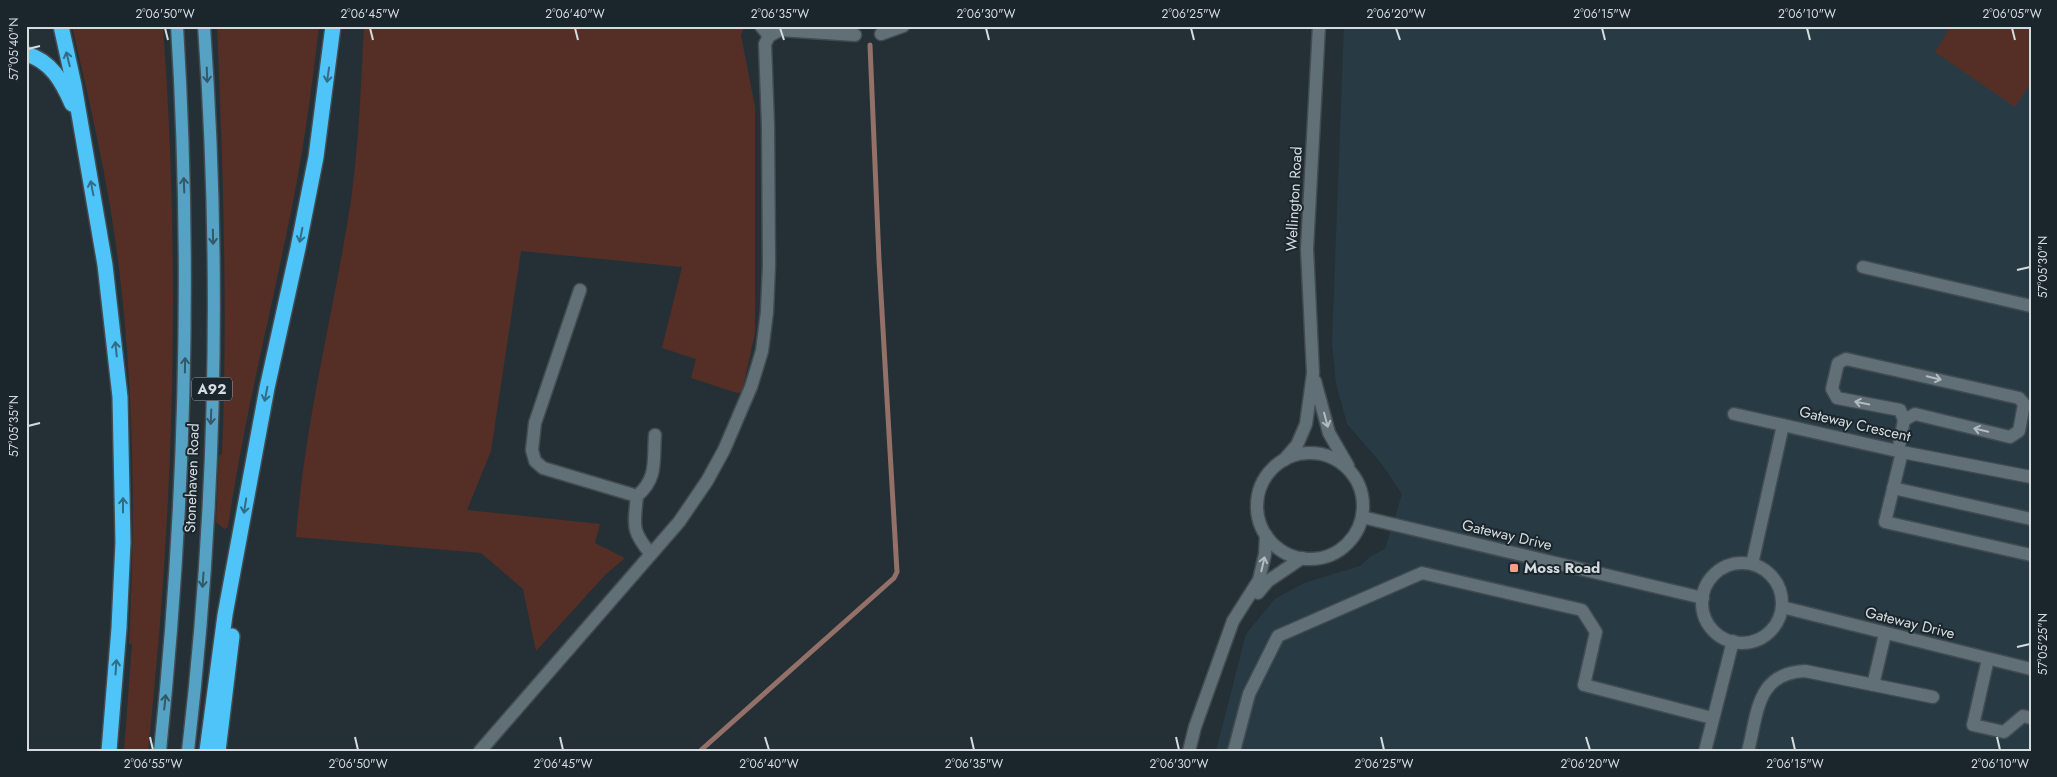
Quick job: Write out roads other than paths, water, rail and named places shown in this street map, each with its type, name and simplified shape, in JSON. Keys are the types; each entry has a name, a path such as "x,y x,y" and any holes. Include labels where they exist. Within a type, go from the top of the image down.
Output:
{"highway":[{"path":"61,26 74,85 104,265 120,397 122,551 109,751"},
{"path":"206,751 225,615 267,388 316,157 333,26"},
{"path":"26,54 47,64 58,76 68,95 79,124"},
{"path":"218,751 235,609 240,538"}],"main road":[{"name":"Stonehaven Road","path":"160,751 177,557 184,396 185,209 177,26"},
{"name":"Stonehaven Road","path":"188,751 198,663 211,410 213,238 204,26"}],"street":[{"path":"881,34 903,26"},
{"name":"Wellington Road","path":"1284,460 1297,445 1306,424 1313,374 1307,249 1319,26"},
{"path":"480,751 679,522 707,481 724,450 751,387 762,351 767,312 769,265 765,31 774,32 787,29 856,35"},
{"path":"1863,268 2031,306"},
{"path":"580,290 535,422 532,450 535,461 543,468 637,496"},
{"path":"1904,420 1916,414 2010,437 2018,431 2024,404 2019,398 1846,359 1838,363 1832,389 1837,398 1900,410 1904,420 1894,488 1886,522 2031,555"},
{"name":"Wellington Road","path":"1313,374 1329,433 1350,471"},
{"path":"1734,414 1783,425"},
{"name":"Gateway Crescent","path":"1752,564 1783,425 2031,477"},
{"path":"651,554 636,534 634,522 637,496 648,487 653,476 654,435"},
{"path":"1305,454 1326,455 1340,461 1350,471 1359,485 1363,501 1362,517 1356,532 1346,544 1333,553 1318,558 1302,558 1288,554 1276,546 1266,535 1260,522 1257,508 1259,494 1264,480 1272,469 1284,460 1305,454"},
{"path":"1894,488 2031,519"},
{"name":"Gateway Drive","path":"1362,517 1703,598"},
{"path":"1189,751 1195,727 1233,622 1259,580 1265,554 1266,535"},
{"path":"1233,622 1268,581 1302,558"},
{"path":"1738,563 1752,564 1767,572 1778,585 1782,596 1782,607 1778,620 1770,631 1760,639 1746,642 1733,641 1722,637 1710,625 1703,610 1703,598 1706,585 1714,574 1725,566 1738,563"},
{"path":"1234,751 1249,694 1278,636 1422,573 1582,610 1596,632 1584,686 1712,718"},
{"name":"Gateway Drive","path":"1782,607 2031,669"},
{"path":"1874,685 1885,634"},
{"path":"1705,751 1733,641"},
{"path":"1988,659 1973,725 2004,732 2022,716 2031,718"},
{"path":"1748,751 1763,694 1772,680 1792,671 1805,671 1933,697"}],"waterway":[{"path":"700,751 894,578 897,572 879,260 870,45"}],"place":[{"name":"Moss Road","path":"1514,568"}]}
